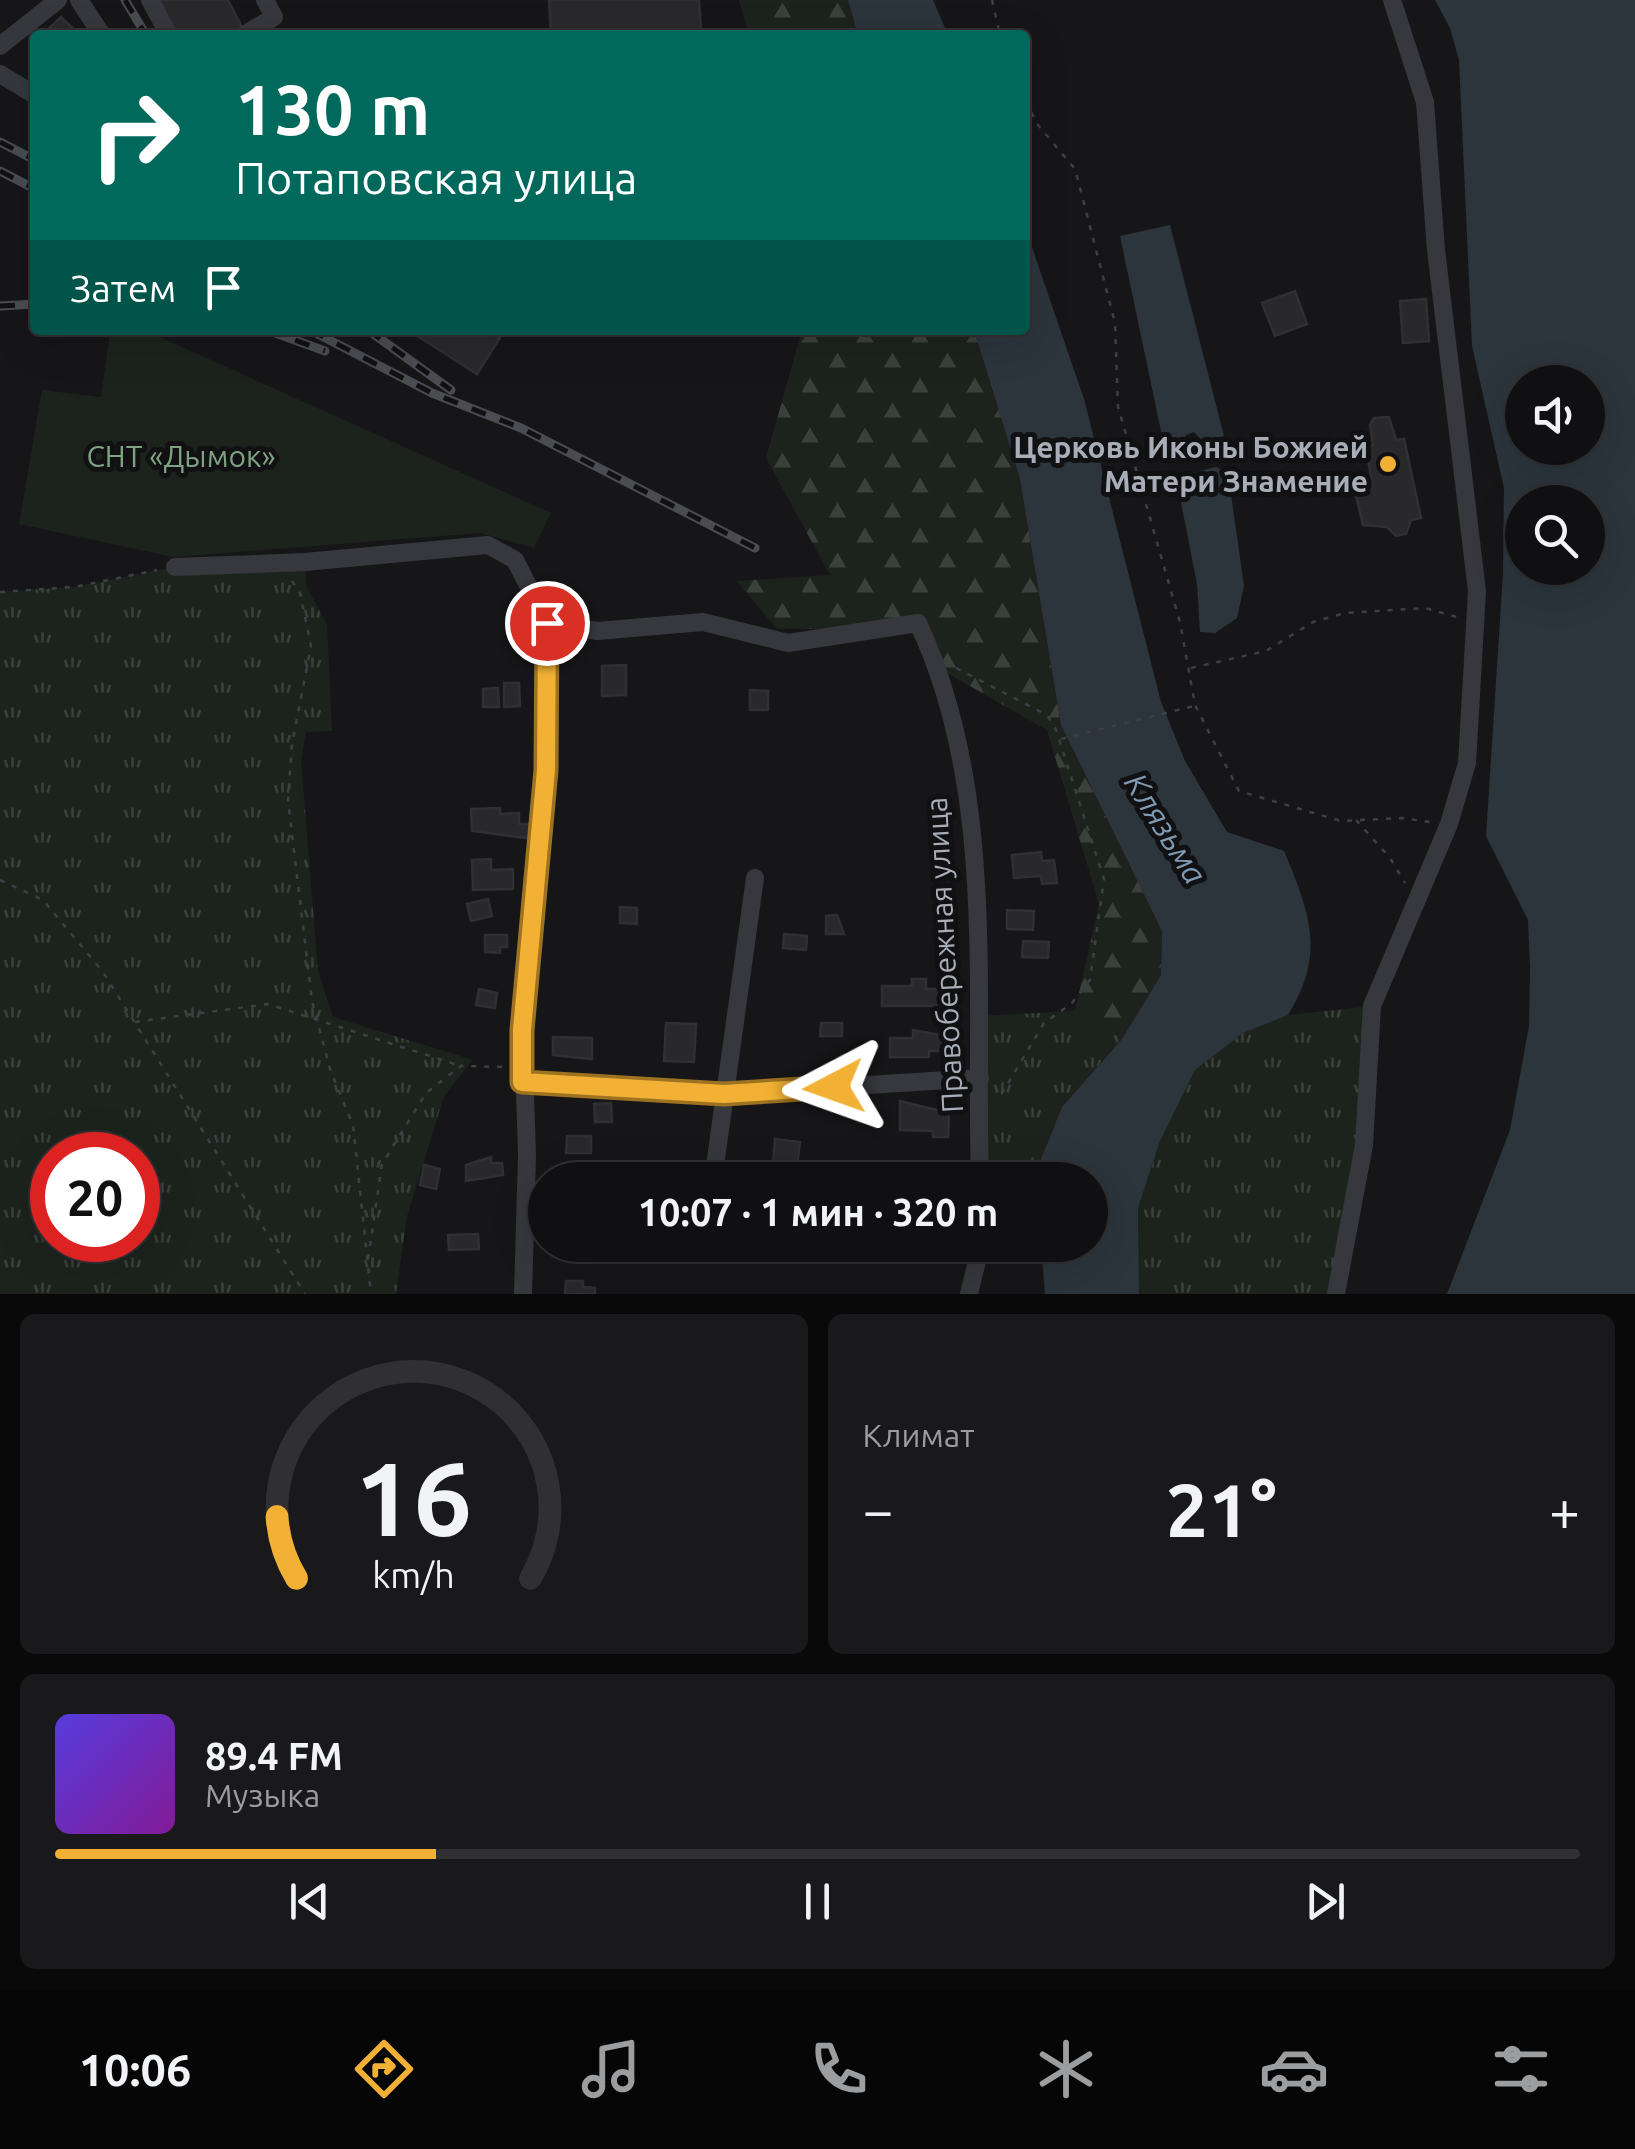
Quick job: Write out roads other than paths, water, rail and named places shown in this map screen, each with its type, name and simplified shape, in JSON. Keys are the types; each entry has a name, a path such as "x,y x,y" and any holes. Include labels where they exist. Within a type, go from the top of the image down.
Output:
{"street":[{"path":"0,46 58,0"},
{"path":"79,0 99,30"},
{"path":"150,0 166,30"},
{"path":"252,30 274,17 265,0"},
{"path":"1336,1294 1364,1145 1372,1006 1450,824 1467,763 1478,590 1436,250 1424,102 1392,0"},
{"path":"0,74 30,92"},
{"path":"175,567 305,562 488,545 515,560 547,623 546,770 522,1074 528,1155 523,1294"},
{"name":"Правобережная улица","path":"547,623 596,630 703,622 788,643 918,623 937,663 966,795 972,856 980,1162"},
{"path":"715,1162 755,878"},
{"path":"522,1074 724,1094 980,1078"},
{"path":"969,1294 977,1262"}],"water":[{"path":"848,0 933,0 946,30 857,30"},
{"path":"1435,0 1635,0 1635,1294 1447,1294 1510,1130 1529,1026 1530,968 1528,920 1486,836 1503,574 1504,488 1472,346 1459,60 1450,28"},
{"path":"1170,225 1224,436 1204,443 1194,432 1186,435 1182,445 1165,450 1120,236"},
{"name":"Клязьма","path":"1030,242 1084,399 1161,702 1185,761 1227,832 1284,851 1301,894 1310,933 1307,972 1288,1015 1243,1033 1195,1070 1160,1141 1138,1208 1139,1294 1045,1294 1042,1262 1108,1262 1108,1162 1041,1159 1062,1107 1122,1039 1161,975 1162,931 1061,725 1020,479 976,335 1030,335"},
{"path":"1216,467 1228,473 1244,586 1237,618 1215,633 1200,632 1197,584 1176,477"}],"railway":[{"path":"125,0 143,30"},
{"path":"0,142 30,157"},
{"path":"0,171 30,186"},
{"path":"0,306 30,304"},
{"path":"281,335 325,351"},
{"path":"320,335 432,393 521,428 755,548"},
{"path":"375,335 451,390"}],"place":[{"name":"Церковь Иконы Божией Матери Знамение","path":"1388,464"}],"park label":[{"name":"СНТ «Дымок»","path":"181,456"}]}
